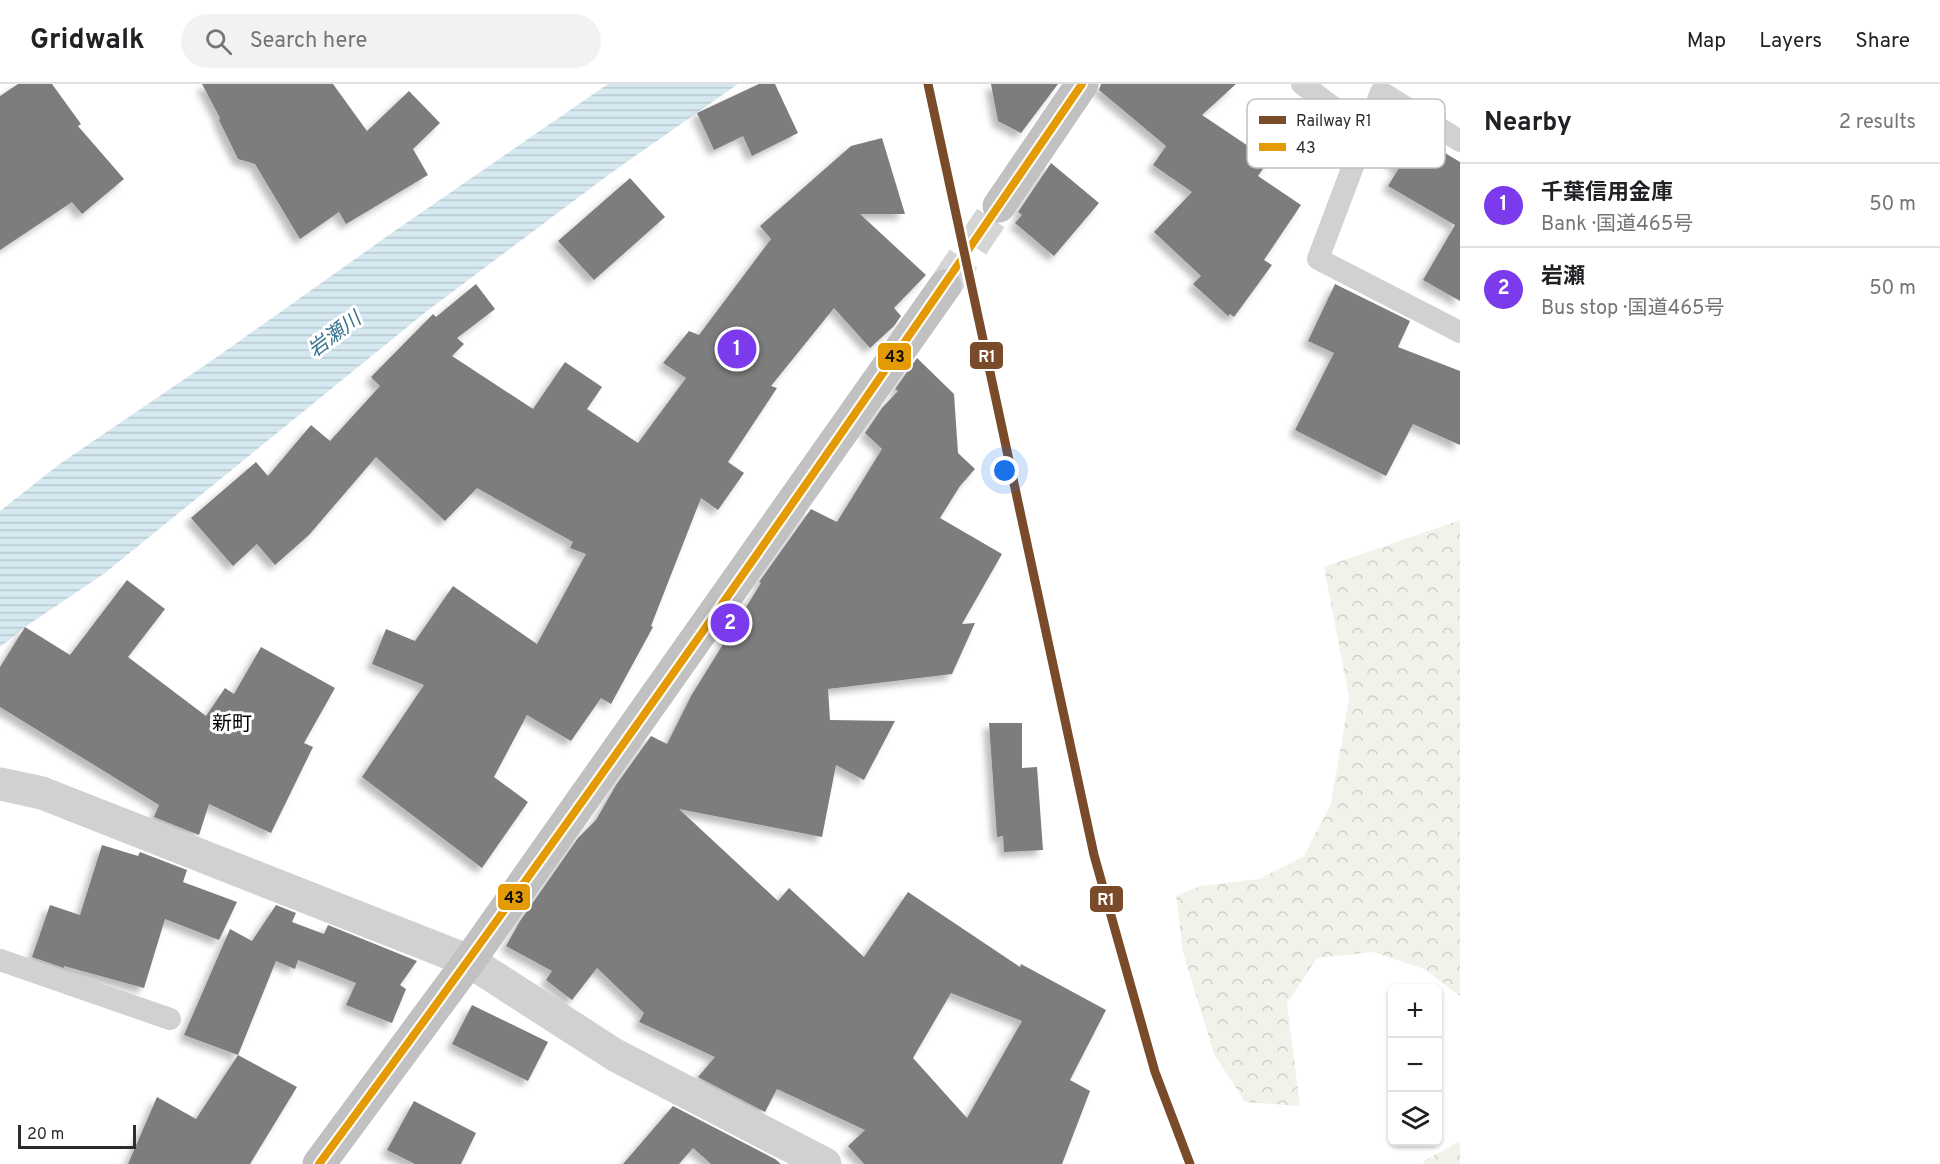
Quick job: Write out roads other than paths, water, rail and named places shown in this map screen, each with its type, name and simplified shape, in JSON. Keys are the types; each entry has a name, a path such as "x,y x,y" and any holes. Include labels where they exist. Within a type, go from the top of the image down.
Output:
{"highway":[{"path":"999,206 1082,84"},
{"path":"319,1164 469,961 945,286"}],"street":[{"path":"0,784 42,793 469,961 615,1055 825,1164"}],"lane":[{"path":"1302,84 1322,99"},
{"path":"1378,99 1380,92 1391,99"},
{"path":"1445,132 1460,141"},
{"path":"1352,168 1318,259 1460,332"},
{"path":"0,960 170,1019"}],"water":[{"name":"岩瀬川","path":"608,84 738,84 611,173 427,311 105,573 25,627 0,647 0,511 61,463"}],"tunnel":[{"path":"945,286 999,206"}],"rail line":[{"name":"R1","path":"928,84 1094,855 1155,1072 1190,1164"}],"place":[{"name":"千葉信用金庫","path":"737,349"},
{"name":"岩瀬","path":"730,623"}],"district":[{"name":"新町","path":"232,723"}]}
